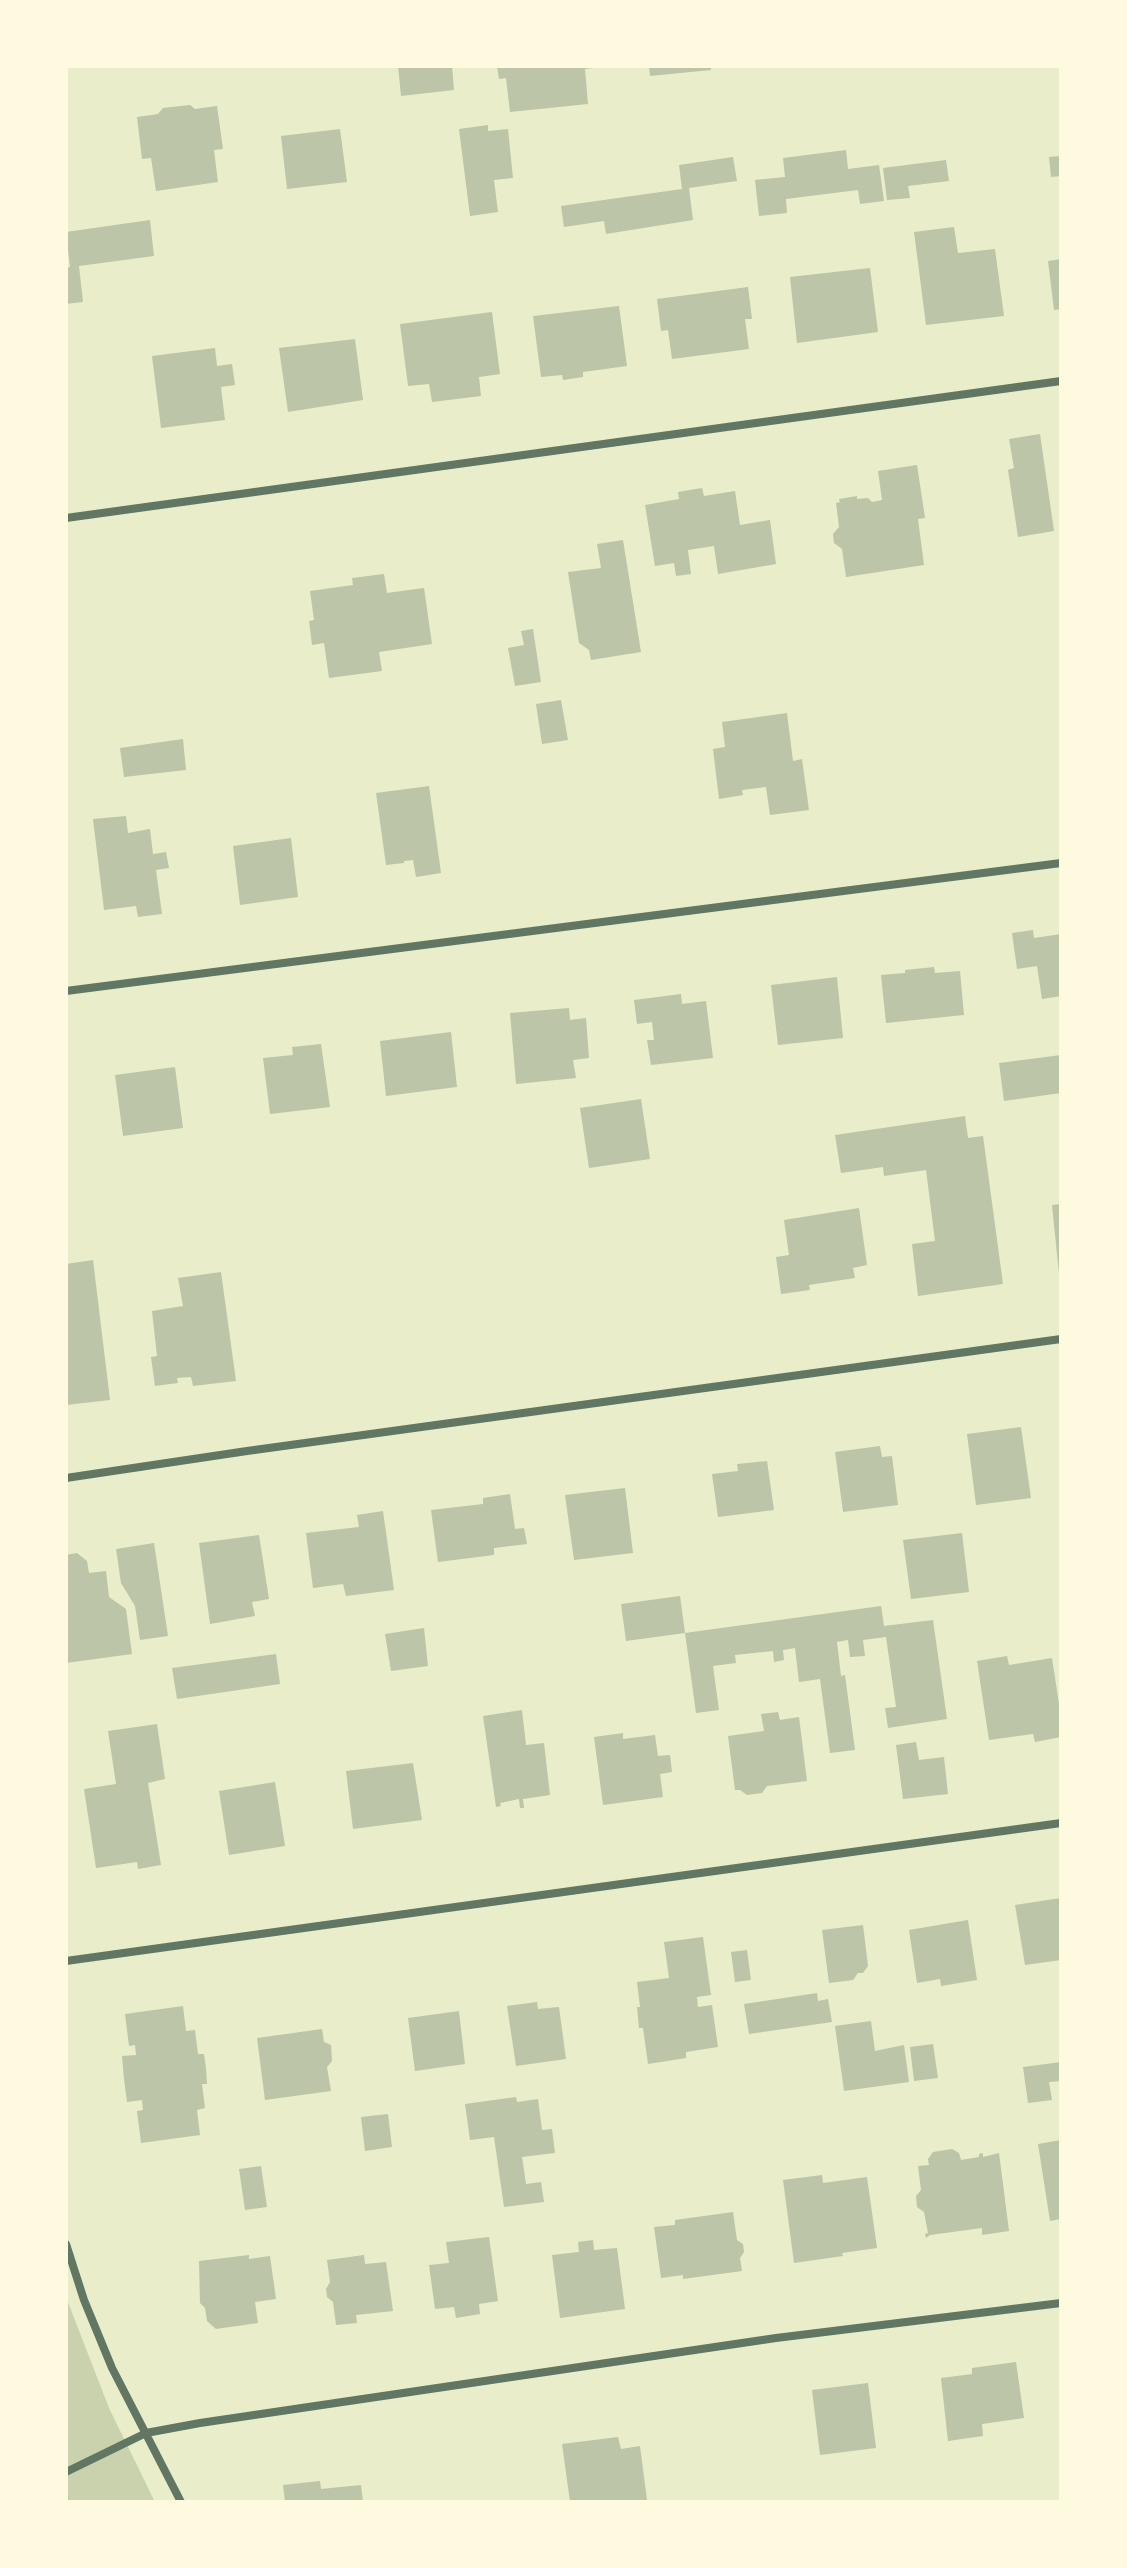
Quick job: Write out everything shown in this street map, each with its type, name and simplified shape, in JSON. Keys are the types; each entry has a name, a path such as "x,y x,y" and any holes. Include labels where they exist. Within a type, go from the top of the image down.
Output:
{"street":[{"path":"66,518 1061,381"},
{"path":"66,991 1061,863"},
{"path":"66,1478 1061,1339"},
{"path":"66,1961 1061,1823"},
{"path":"66,2244 112,2368 181,2502"},
{"path":"66,2472 146,2433 269,2412 776,2338 1061,2303"}],"green space":[{"path":"66,2297 109,2408 155,2502 66,2502"}],"building":[{"path":"398,66 452,66 454,90 401,96"},
{"path":"497,66 593,66 585,69 588,104 510,112 506,78 499,79"},
{"path":"649,66 711,66 711,70 650,76"},
{"path":"190,105 195,109 217,106 223,149 214,150 218,182 156,191 151,158 142,159 137,117 158,114 163,108"},
{"path":"488,125 488,131 508,129 513,178 494,180 498,212 470,216 459,129"},
{"path":"340,129 347,182 287,189 281,136"},
{"path":"846,150 848,169 879,165 884,201 860,204 858,190 786,199 787,213 759,216 755,180 785,177 783,158"},
{"path":"1061,156 1061,176 1051,177 1049,157"},
{"path":"733,157 737,181 689,188 693,220 606,234 604,221 564,227 561,206 682,189 679,165"},
{"path":"946,160 949,181 908,186 910,198 887,200 883,168"},
{"path":"150,220 154,256 79,266 83,302 66,304 66,268 70,267 66,232"},
{"path":"954,227 958,253 995,249 1004,316 926,325 914,232"},
{"path":"1061,259 1061,309 1054,310 1048,261"},
{"path":"870,268 878,332 797,343 790,277"},
{"path":"748,287 752,319 745,319 749,349 672,359 668,330 661,331 657,299"},
{"path":"619,306 627,366 583,372 583,377 563,380 562,375 541,377 533,316"},
{"path":"492,312 500,374 479,377 481,396 432,402 429,384 408,386 400,324"},
{"path":"355,339 363,400 288,412 279,348"},
{"path":"215,348 217,366 232,364 235,385 221,387 225,420 161,428 152,356"},
{"path":"1040,434 1054,531 1018,537 1008,470 1014,468 1009,439"},
{"path":"917,465 925,518 918,519 924,565 846,577 842,549 834,543 833,534 839,527 836,503 840,502 839,499 857,496 857,499 868,498 872,502 882,500 878,471"},
{"path":"702,488 704,496 735,491 740,525 770,520 776,564 718,574 714,546 688,550 691,574 676,576 674,563 655,566 645,505 679,499 678,492"},
{"path":"623,540 641,652 591,660 589,650 579,643 568,572 601,568 597,544"},
{"path":"384,574 387,593 424,588 432,644 379,652 382,671 329,678 324,643 312,645 309,621 314,620 310,591 353,585 352,578"},
{"path":"533,629 541,682 515,686 508,648 524,645 521,631"},
{"path":"561,700 568,740 542,744 536,704"},
{"path":"787,713 793,761 802,759 809,810 770,815 766,787 742,790 743,795 719,799 713,749 725,747 722,722"},
{"path":"183,739 186,770 124,777 120,748"},
{"path":"429,786 441,873 416,877 413,860 386,865 376,793"},
{"path":"126,816 128,833 150,829 153,854 166,852 169,868 156,870 162,914 138,917 136,906 104,910 93,819"},
{"path":"291,838 298,897 240,905 233,846"},
{"path":"1033,930 1034,938 1061,934 1061,996 1042,999 1037,966 1017,969 1012,933"},
{"path":"934,967 935,973 960,971 964,1015 886,1023 881,975"},
{"path":"837,977 843,1038 778,1045 771,985"},
{"path":"681,994 682,1004 706,1001 713,1058 651,1065 647,1040 654,1040 652,1022 637,1024 634,1000"},
{"path":"569,1008 570,1020 586,1018 589,1058 573,1060 576,1078 516,1084 510,1013"},
{"path":"451,1032 457,1087 386,1096 380,1041"},
{"path":"321,1044 330,1107 270,1114 263,1058 293,1055 292,1047"},
{"path":"1061,1055 1061,1093 1004,1101 999,1063"},
{"path":"175,1067 183,1128 123,1136 115,1075"},
{"path":"641,1099 650,1159 589,1168 580,1108"},
{"path":"965,1116 968,1138 983,1136 1003,1284 918,1296 912,1244 935,1241 926,1170 884,1176 883,1167 841,1173 835,1135"},
{"path":"1061,1204 1061,1274 1059,1274 1052,1205"},
{"path":"859,1208 867,1265 853,1268 855,1278 809,1285 810,1290 781,1294 776,1257 789,1255 784,1220"},
{"path":"93,1260 110,1400 66,1405 66,1264"},
{"path":"221,1272 236,1381 193,1386 191,1377 177,1378 178,1383 155,1386 151,1357 157,1356 152,1311 183,1306 178,1278"},
{"path":"1021,1427 1031,1498 976,1505 967,1434"},
{"path":"880,1446 882,1457 892,1456 898,1505 843,1512 835,1452"},
{"path":"767,1461 774,1510 718,1517 712,1474 738,1471 737,1464"},
{"path":"625,1488 633,1553 574,1560 565,1495"},
{"path":"510,1494 515,1529 524,1528 527,1544 494,1548 494,1555 438,1562 431,1510 483,1504 483,1498"},
{"path":"383,1511 394,1590 346,1596 343,1584 313,1588 306,1533 359,1527 357,1515"},
{"path":"962,1533 969,1592 911,1599 903,1540"},
{"path":"259,1535 269,1599 252,1602 255,1616 210,1624 199,1543"},
{"path":"154,1543 168,1636 140,1640 135,1606 121,1583 116,1549"},
{"path":"77,1553 87,1561 89,1573 106,1571 109,1597 126,1609 132,1654 66,1663 66,1555"},
{"path":"680,1596 685,1633 626,1641 621,1604"},
{"path":"881,1606 884,1626 933,1620 947,1719 888,1728 885,1708 896,1707 886,1637 863,1640 865,1656 850,1657 848,1640 837,1642 841,1676 845,1675 855,1750 830,1753 820,1679 799,1682 795,1648 783,1650 784,1660 774,1662 773,1651 735,1655 736,1663 713,1666 719,1710 696,1713 685,1633"},
{"path":"424,1628 428,1666 391,1671 385,1634"},
{"path":"276,1654 280,1684 177,1699 172,1668"},
{"path":"1007,1656 1009,1665 1052,1658 1061,1737 1035,1742 1033,1734 989,1740 977,1661"},
{"path":"522,1710 526,1745 544,1743 550,1795 523,1799 524,1808 520,1808 519,1799 500,1803 501,1806 496,1807 483,1716"},
{"path":"778,1712 780,1720 799,1717 807,1781 767,1786 762,1793 747,1795 735,1790 728,1736 764,1731 761,1714"},
{"path":"157,1724 165,1779 148,1783 161,1865 138,1869 137,1862 96,1868 84,1789 116,1784 108,1731"},
{"path":"623,1733 623,1739 655,1735 658,1756 670,1755 672,1772 660,1774 663,1797 603,1805 594,1737"},
{"path":"916,1742 919,1760 944,1757 948,1794 903,1799 896,1745"},
{"path":"413,1763 422,1820 353,1829 346,1771"},
{"path":"275,1782 285,1846 229,1855 219,1791"},
{"path":"1061,1898 1061,1960 1025,1965 1015,1905"},
{"path":"968,1920 977,1980 941,1986 940,1979 917,1983 909,1930"},
{"path":"863,1925 868,1966 853,1980 829,1983 822,1930"},
{"path":"703,1937 711,1995 697,1997 698,2007 712,2005 718,2047 686,2052 686,2058 648,2064 643,2028 639,2028 637,1982 669,1978 664,1942"},
{"path":"747,1950 751,1980 735,1982 731,1952"},
{"path":"817,1993 818,2001 828,1999 832,2022 749,2034 744,2004"},
{"path":"537,2002 538,2009 559,2007 566,2059 516,2066 507,2006"},
{"path":"183,2006 186,2031 195,2030 198,2054 204,2054 206,2068 207,2084 202,2084 205,2108 197,2110 200,2135 141,2143 137,2111 143,2110 142,2100 127,2102 124,2079 122,2056 136,2055 135,2045 129,2046 125,2014"},
{"path":"459,2011 465,2064 415,2071 408,2018"},
{"path":"871,2021 875,2051 904,2045 909,2082 844,2091 835,2026"},
{"path":"322,2029 324,2042 331,2045 332,2061 327,2067 331,2091 265,2100 257,2038"},
{"path":"933,2044 938,2078 914,2081 910,2047"},
{"path":"1061,2062 1061,2081 1049,2082 1052,2100 1028,2103 1023,2067"},
{"path":"516,2097 517,2102 538,2099 542,2130 552,2129 555,2153 522,2157 526,2184 541,2182 544,2202 504,2207 494,2137 470,2140 465,2104"},
{"path":"388,2114 392,2147 365,2151 361,2117"},
{"path":"1061,2140 1061,2219 1050,2221 1038,2144"},
{"path":"952,2149 959,2153 961,2160 979,2157 983,2153 983,2157 999,2153 1009,2231 982,2235 982,2228 926,2238 924,2212 917,2207 916,2196 921,2190 918,2166 929,2165 928,2159 933,2152"},
{"path":"261,2166 267,2207 245,2210 239,2169"},
{"path":"822,2175 823,2183 867,2177 877,2248 794,2263 783,2180"},
{"path":"733,2212 737,2240 743,2244 744,2252 740,2258 742,2271 683,2279 683,2275 661,2278 654,2227 675,2225 675,2220"},
{"path":"489,2237 498,2301 479,2304 480,2314 456,2318 454,2307 435,2309 429,2265 449,2263 446,2242"},
{"path":"593,2240 594,2250 617,2248 625,2309 560,2318 552,2255 579,2252 578,2242"},
{"path":"249,2255 249,2259 270,2256 276,2299 255,2302 258,2323 216,2329 207,2321 205,2308 200,2303 199,2261"},
{"path":"364,2255 365,2264 386,2262 393,2311 356,2315 357,2323 336,2325 333,2302 327,2297 326,2289 330,2282 327,2260"},
{"path":"1016,2362 1024,2418 982,2424 983,2436 948,2441 941,2378 972,2374 972,2368"},
{"path":"868,2383 876,2448 820,2455 812,2390"},
{"path":"618,2437 621,2449 640,2446 647,2500 570,2502 562,2444"},
{"path":"320,2481 321,2489 361,2485 363,2502 285,2502 283,2485"}]}
